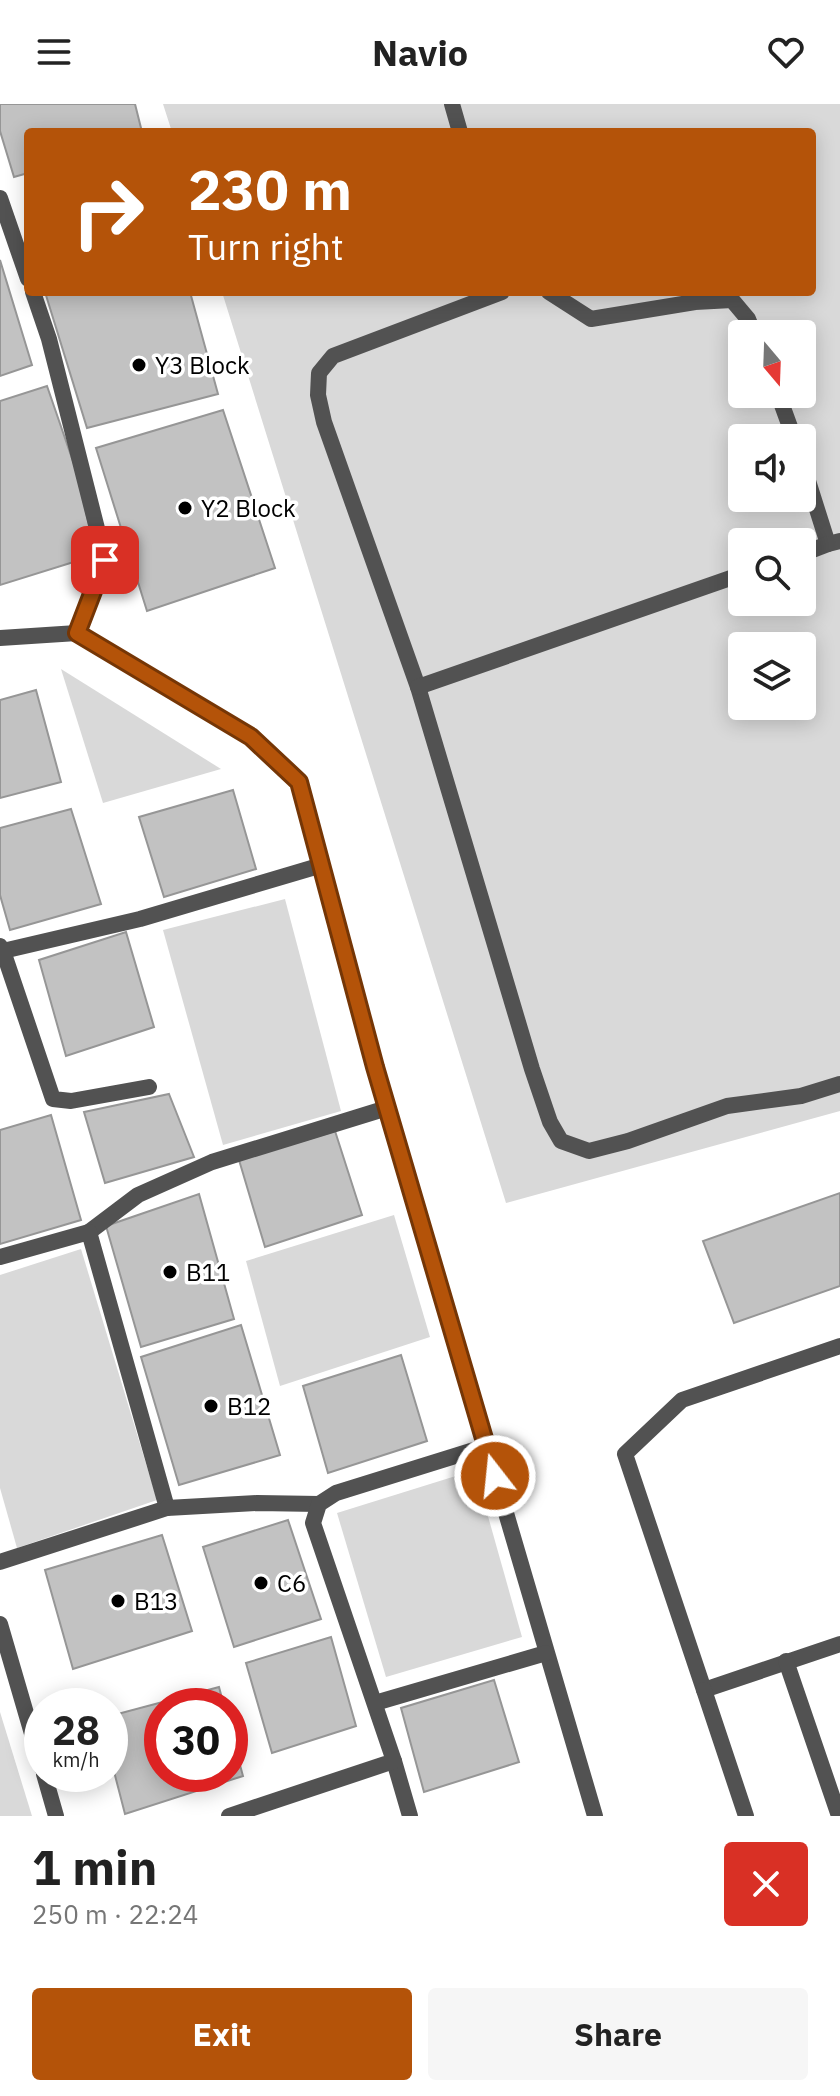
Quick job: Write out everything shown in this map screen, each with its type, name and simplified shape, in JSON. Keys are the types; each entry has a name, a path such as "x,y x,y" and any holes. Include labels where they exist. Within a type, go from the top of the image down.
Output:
{"street":[{"path":"452,104 459,128"},
{"path":"0,198 24,267"},
{"path":"34,296 49,339 105,560 77,633"},
{"path":"491,296 333,356 319,373 318,395 324,422 418,687 550,1122 561,1141 589,1151 628,1141 727,1106 801,1096 840,1084"},
{"path":"555,296 591,319 695,302 732,300 748,320"},
{"path":"816,497 834,543"},
{"path":"418,687 728,579"},
{"path":"0,638 77,633 251,737 299,782 387,1108 595,1816"},
{"path":"149,1087 71,1101 53,1099 1,950 140,919 322,865"},
{"path":"0,1257 89,1232 138,1195 212,1162 387,1108"},
{"path":"89,1232 167,1508"},
{"path":"746,1816 625,1454 682,1400 840,1346"},
{"path":"0,1562 167,1508 257,1503 319,1504 336,1493 487,1446"},
{"path":"319,1504 313,1523 410,1816"},
{"path":"0,1624 24,1706"},
{"path":"704,1690 840,1644"},
{"path":"375,1703 546,1653"},
{"path":"786,1661 839,1816"},
{"path":"229,1816 273,1808 394,1761"},
{"path":"49,1792 56,1816"}],"shaded area":[{"path":"163,104 840,104 840,1111 506,1203 223,296 816,296 816,128 171,128"},
{"path":"61,669 221,769 103,803"},
{"path":"285,899 341,1111 223,1145 163,930"},
{"path":"394,1215 430,1337 280,1386 246,1261"},
{"path":"81,1249 157,1500 17,1548 0,1488 0,1275"},
{"path":"475,1470 522,1637 386,1677 337,1513"},
{"path":"0,1712 32,1816 0,1816"}],"building":[{"path":"0,104 135,104 141,128 24,128 24,174 14,177 0,131"},
{"path":"0,260 32,365 0,376"},
{"name":"Y3 Block","path":"46,296 191,296 218,394 87,428"},
{"path":"47,386 77,473 96,555 0,585 0,401"},
{"name":"Y2 Block","path":"223,410 275,568 147,611 96,448"},
{"path":"36,690 61,782 0,798 0,700"},
{"path":"233,790 256,869 164,897 139,817"},
{"path":"71,809 101,904 10,930 0,895 0,828"},
{"path":"126,932 154,1027 66,1056 39,960"},
{"path":"169,1094 194,1157 105,1183 84,1112"},
{"path":"51,1115 81,1220 0,1244 0,1130"},
{"path":"335,1131 362,1215 265,1247 239,1160"},
{"path":"840,1193 840,1286 734,1323 703,1241"},
{"name":"B11","path":"199,1194 234,1319 141,1347 106,1226"},
{"name":"B12","path":"241,1325 280,1455 179,1485 141,1357"},
{"path":"401,1355 427,1441 328,1473 303,1386"},
{"name":"C6","path":"288,1520 321,1619 234,1647 203,1547"},
{"name":"B13","path":"162,1535 192,1631 73,1669 45,1570"},
{"path":"331,1637 356,1726 272,1753 246,1663"},
{"path":"494,1680 519,1762 424,1792 401,1708"},
{"path":"144,1707 144,1792 193,1792 125,1814 119,1792 128,1792 128,1711"}],"place":[{"name":"Y3 Block","path":"139,365"},
{"name":"Y2 Block","path":"185,508"},
{"name":"B11","path":"170,1272"},
{"name":"B12","path":"211,1406"},
{"name":"C6","path":"261,1583"},
{"name":"B13","path":"118,1601"}],"route":[{"path":"105,560 77,633 251,737 299,782 375,1067 495,1476"}]}
